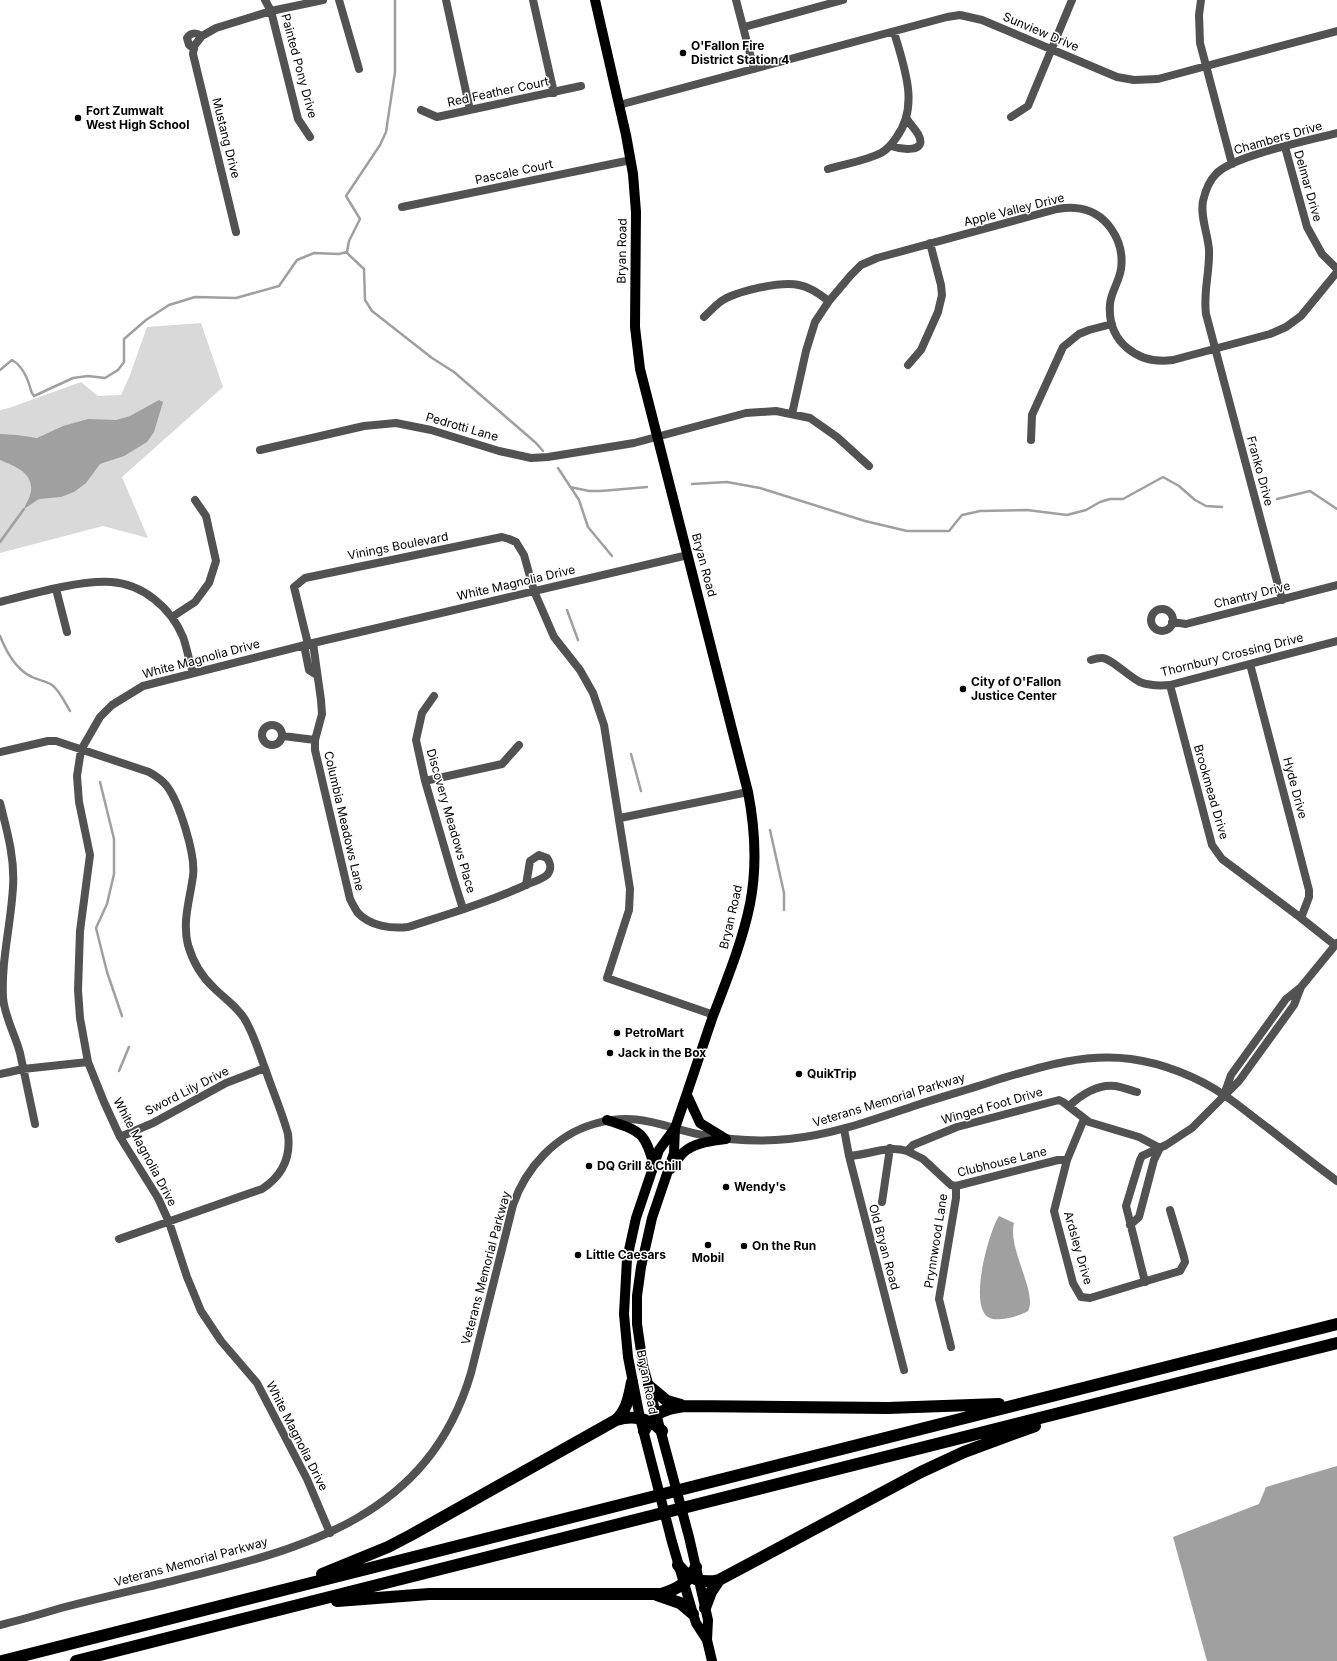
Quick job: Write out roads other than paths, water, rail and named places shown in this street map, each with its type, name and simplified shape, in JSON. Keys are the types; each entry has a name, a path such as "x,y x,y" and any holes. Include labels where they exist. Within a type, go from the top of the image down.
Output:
{"highway":[{"path":"2,1661 1337,1324"},
{"path":"76,1661 1337,1343"},
{"path":"294,1587 388,1547 616,1420 622,1415 626,1406 632,1382"},
{"path":"649,1386 667,1401 684,1406"},
{"path":"648,1421 673,1407 684,1406 888,1408 1024,1404"},
{"path":"678,1565 684,1573 692,1577 707,1582 719,1580 921,1472 964,1452 1091,1405"},
{"path":"616,1420 631,1417 648,1421 662,1431"},
{"path":"290,1607 342,1600 429,1594 654,1594 673,1590 692,1577"},
{"path":"705,1608 711,1592 719,1580"},
{"path":"654,1594 680,1603 693,1614"}],"main road":[{"name":"Bryan Road","path":"595,0 631,160 636,212 635,327 640,369 748,792 754,843 752,886 742,936 675,1128 659,1150 636,1218 627,1259 624,1314 627,1350 632,1382 648,1421"},
{"path":"687,1095 700,1123 726,1139"},
{"path":"607,1120 639,1132 645,1138 650,1148 654,1166"},
{"name":"Bryan Road","path":"675,1128 674,1153 646,1240 637,1296 638,1338 649,1386 648,1421 652,1467 678,1565"},
{"path":"666,1176 684,1152 708,1141 726,1139"},
{"path":"662,1431 689,1537 693,1614 696,1623 707,1640"},
{"path":"692,1577 705,1608 708,1620 707,1640 712,1661"}],"street":[{"name":"Painted Pony Drive","path":"265,0 271,11 298,118 310,137"},
{"name":"Mustang Drive","path":"236,232 193,54 194,49 202,36 216,28 271,11 324,0"},
{"path":"339,0 359,69"},
{"path":"446,0 470,110"},
{"path":"533,0 554,93"},
{"path":"736,0 754,69"},
{"path":"744,27 844,0"},
{"path":"1011,118 1028,106 1072,0"},
{"path":"1201,0 1198,32 1232,164"},
{"name":"Sunview Drive","path":"619,105 947,17 960,15 982,20 1117,77 1134,80 1158,79 1337,31"},
{"path":"828,169 881,153 891,146 904,127 907,119 907,79 894,32"},
{"name":"Red Feather Court","path":"421,110 437,117 581,86"},
{"path":"891,146 908,149 916,148 918,146 920,140 918,134 907,119"},
{"name":"Chambers Drive","path":"1215,348 1205,304 1209,262 1207,237 1202,208 1210,181 1216,174 1232,164 1285,147 1337,133"},
{"name":"Delmar Drive","path":"1285,147 1307,227 1322,254 1337,269"},
{"name":"Pascale Court","path":"402,207 631,160"},
{"name":"Apple Valley Drive","path":"792,414 810,336 815,322 829,301 861,265 877,258 1057,209 1076,208 1090,212 1097,215 1111,228 1121,251 1120,271 1110,298 1112,324 1119,339 1125,346 1146,359 1162,361 1173,360 1270,334 1286,327 1301,316 1337,272"},
{"path":"908,365 921,350 938,312 942,295 941,285 930,243"},
{"path":"704,317 720,302 729,298 765,287 787,283 811,289 829,301"},
{"path":"1031,440 1032,415 1063,347 1079,334 1112,324"},
{"name":"Franko Drive","path":"1215,348 1282,600"},
{"name":"Pedrotti Lane","path":"260,450 364,426 396,422 431,430 500,451 531,458 548,457 657,437 746,413 776,411 810,418 838,436 870,466"},
{"path":"172,617 195,602 210,583 216,561 206,516 195,500"},
{"name":"Vinings Boulevard","path":"308,644 294,587 305,578 502,537 509,538 516,542 524,555 534,591"},
{"name":"White Magnolia Drive","path":"330,1533 307,1479 257,1382 221,1341 201,1310 187,1277 169,1222 158,1198 120,1137 88,1062 80,1018 78,990 80,931 90,855 79,802 77,776 81,750 100,717 120,699 143,686 308,644 688,555"},
{"path":"0,602 93,582 112,582 136,588 155,599 172,617 183,637 193,673"},
{"name":"Chantry Drive","path":"1172,622 1186,624 1337,585"},
{"path":"56,589 67,632"},
{"path":"534,591 554,637 580,670 593,693 604,725 620,818 630,889 629,910 607,978 714,1015"},
{"name":"Thornbury Crossing Drive","path":"1091,660 1101,658 1108,660 1130,677 1140,682 1154,686 1170,685 1337,641"},
{"name":"Columbia Meadows Lane","path":"308,644 309,670 317,675 322,714 315,740 315,750 350,899 358,913 372,922 385,927 408,927 463,909 526,885"},
{"name":"Hyde Drive","path":"1250,664 1310,890 1301,918"},
{"name":"Brookmead Drive","path":"1170,685 1212,845 1222,859 1336,944"},
{"name":"Discovery Meadows Place","path":"434,696 422,713 416,740 425,781 452,877 463,909"},
{"path":"283,736 315,740"},
{"path":"0,752 48,741 60,742 150,772 159,778 173,795 187,835 194,863 194,875 187,909 186,923 188,944 192,956 204,978 243,1016 254,1037 288,1134 288,1152 280,1173 272,1182 262,1189 119,1239"},
{"path":"425,781 502,764 519,745"},
{"path":"620,818 748,792"},
{"path":"0,803 11,850 13,871 13,887 3,978 3,1000 7,1020 20,1052 35,1124"},
{"path":"1170,1210 1185,1262 1180,1271 1145,1282 1126,1206 1142,1156 1178,1138 1192,1128 1224,1094 1239,1081 1294,1005 1301,987 1336,944"},
{"name":"Veterans Memorial Parkway","path":"0,1625 61,1608 253,1560 330,1533 367,1513 392,1495 419,1469 440,1442 453,1420 467,1388 513,1205 522,1184 538,1160 559,1141 582,1128 607,1120 640,1119 726,1139 785,1140 844,1129 1048,1065 1086,1058 1117,1058 1150,1062 1176,1071 1224,1094 1337,1181"},
{"path":"0,1074 23,1069 88,1062"},
{"name":"Sword Lily Drive","path":"120,1137 153,1122 226,1083 265,1068"},
{"path":"1069,1106 1085,1093 1108,1086 1116,1086 1137,1092"},
{"name":"Winged Foot Drive","path":"907,1151 913,1145 957,1127 1054,1101 1063,1102 1089,1122 1139,1137 1160,1148"},
{"name":"Ardsley Drive","path":"1084,1119 1067,1160 1054,1211 1073,1283 1078,1294 1084,1298 1090,1298 1145,1282"},
{"name":"Old Bryan Road","path":"844,1129 849,1156 904,1370"},
{"path":"882,1202 890,1148"},
{"path":"849,1156 862,1155 890,1148 907,1151"},
{"path":"1130,1225 1139,1217 1154,1160 1160,1148"},
{"name":"Clubhouse Lane","path":"907,1151 923,1160 951,1185 956,1186 1058,1160 1067,1160"},
{"name":"Prynnwood Lane","path":"951,1347 939,1299 956,1198 956,1186"}],"waterway":[{"path":"347,252 349,241 360,219 346,196 380,145 386,132 395,72 395,0"},
{"path":"0,370 12,360 15,362 25,375 34,396 73,378 88,376 105,378 118,370 124,362 124,339 146,320 169,305 195,297 236,298 279,286 297,260 314,253 339,254 347,252"},
{"path":"347,253 364,269 365,300 372,311 432,358 454,372 536,443 543,451"},
{"path":"558,468 579,500 588,527 612,556"},
{"path":"692,484 727,482 760,488 865,521 907,531 949,531 962,515 980,511 1027,510 1067,515 1086,510 1100,502 1110,499 1123,499 1163,477 1179,486 1195,500 1206,506 1222,507"},
{"path":"570,487 589,491 647,487"},
{"path":"1277,499 1310,491 1337,509"},
{"path":"0,542 24,509"},
{"path":"567,610 578,640"},
{"path":"0,636 5,648 16,665 26,674 52,685 60,694 70,711"},
{"path":"631,754 641,791"},
{"path":"100,782 114,839 114,874 107,904 96,928 107,972 122,1016"},
{"path":"770,830 784,893 784,910"},
{"path":"119,1071 129,1047"}],"place":[{"name":"O'Fallon Fire District Station 4","path":"683,53"},
{"name":"Fort Zumwalt West High School","path":"78,118"},
{"name":"City of O'Fallon Justice Center","path":"963,689"},
{"name":"PetroMart","path":"617,1033"},
{"name":"Jack in the Box","path":"610,1053"},
{"name":"QuikTrip","path":"799,1074"},
{"name":"DQ Grill & Chill","path":"589,1166"},
{"name":"Wendy's","path":"726,1187"},
{"name":"Mobil","path":"708,1245"},
{"name":"On the Run","path":"744,1246"},
{"name":"Little Caesars","path":"578,1255"}]}
